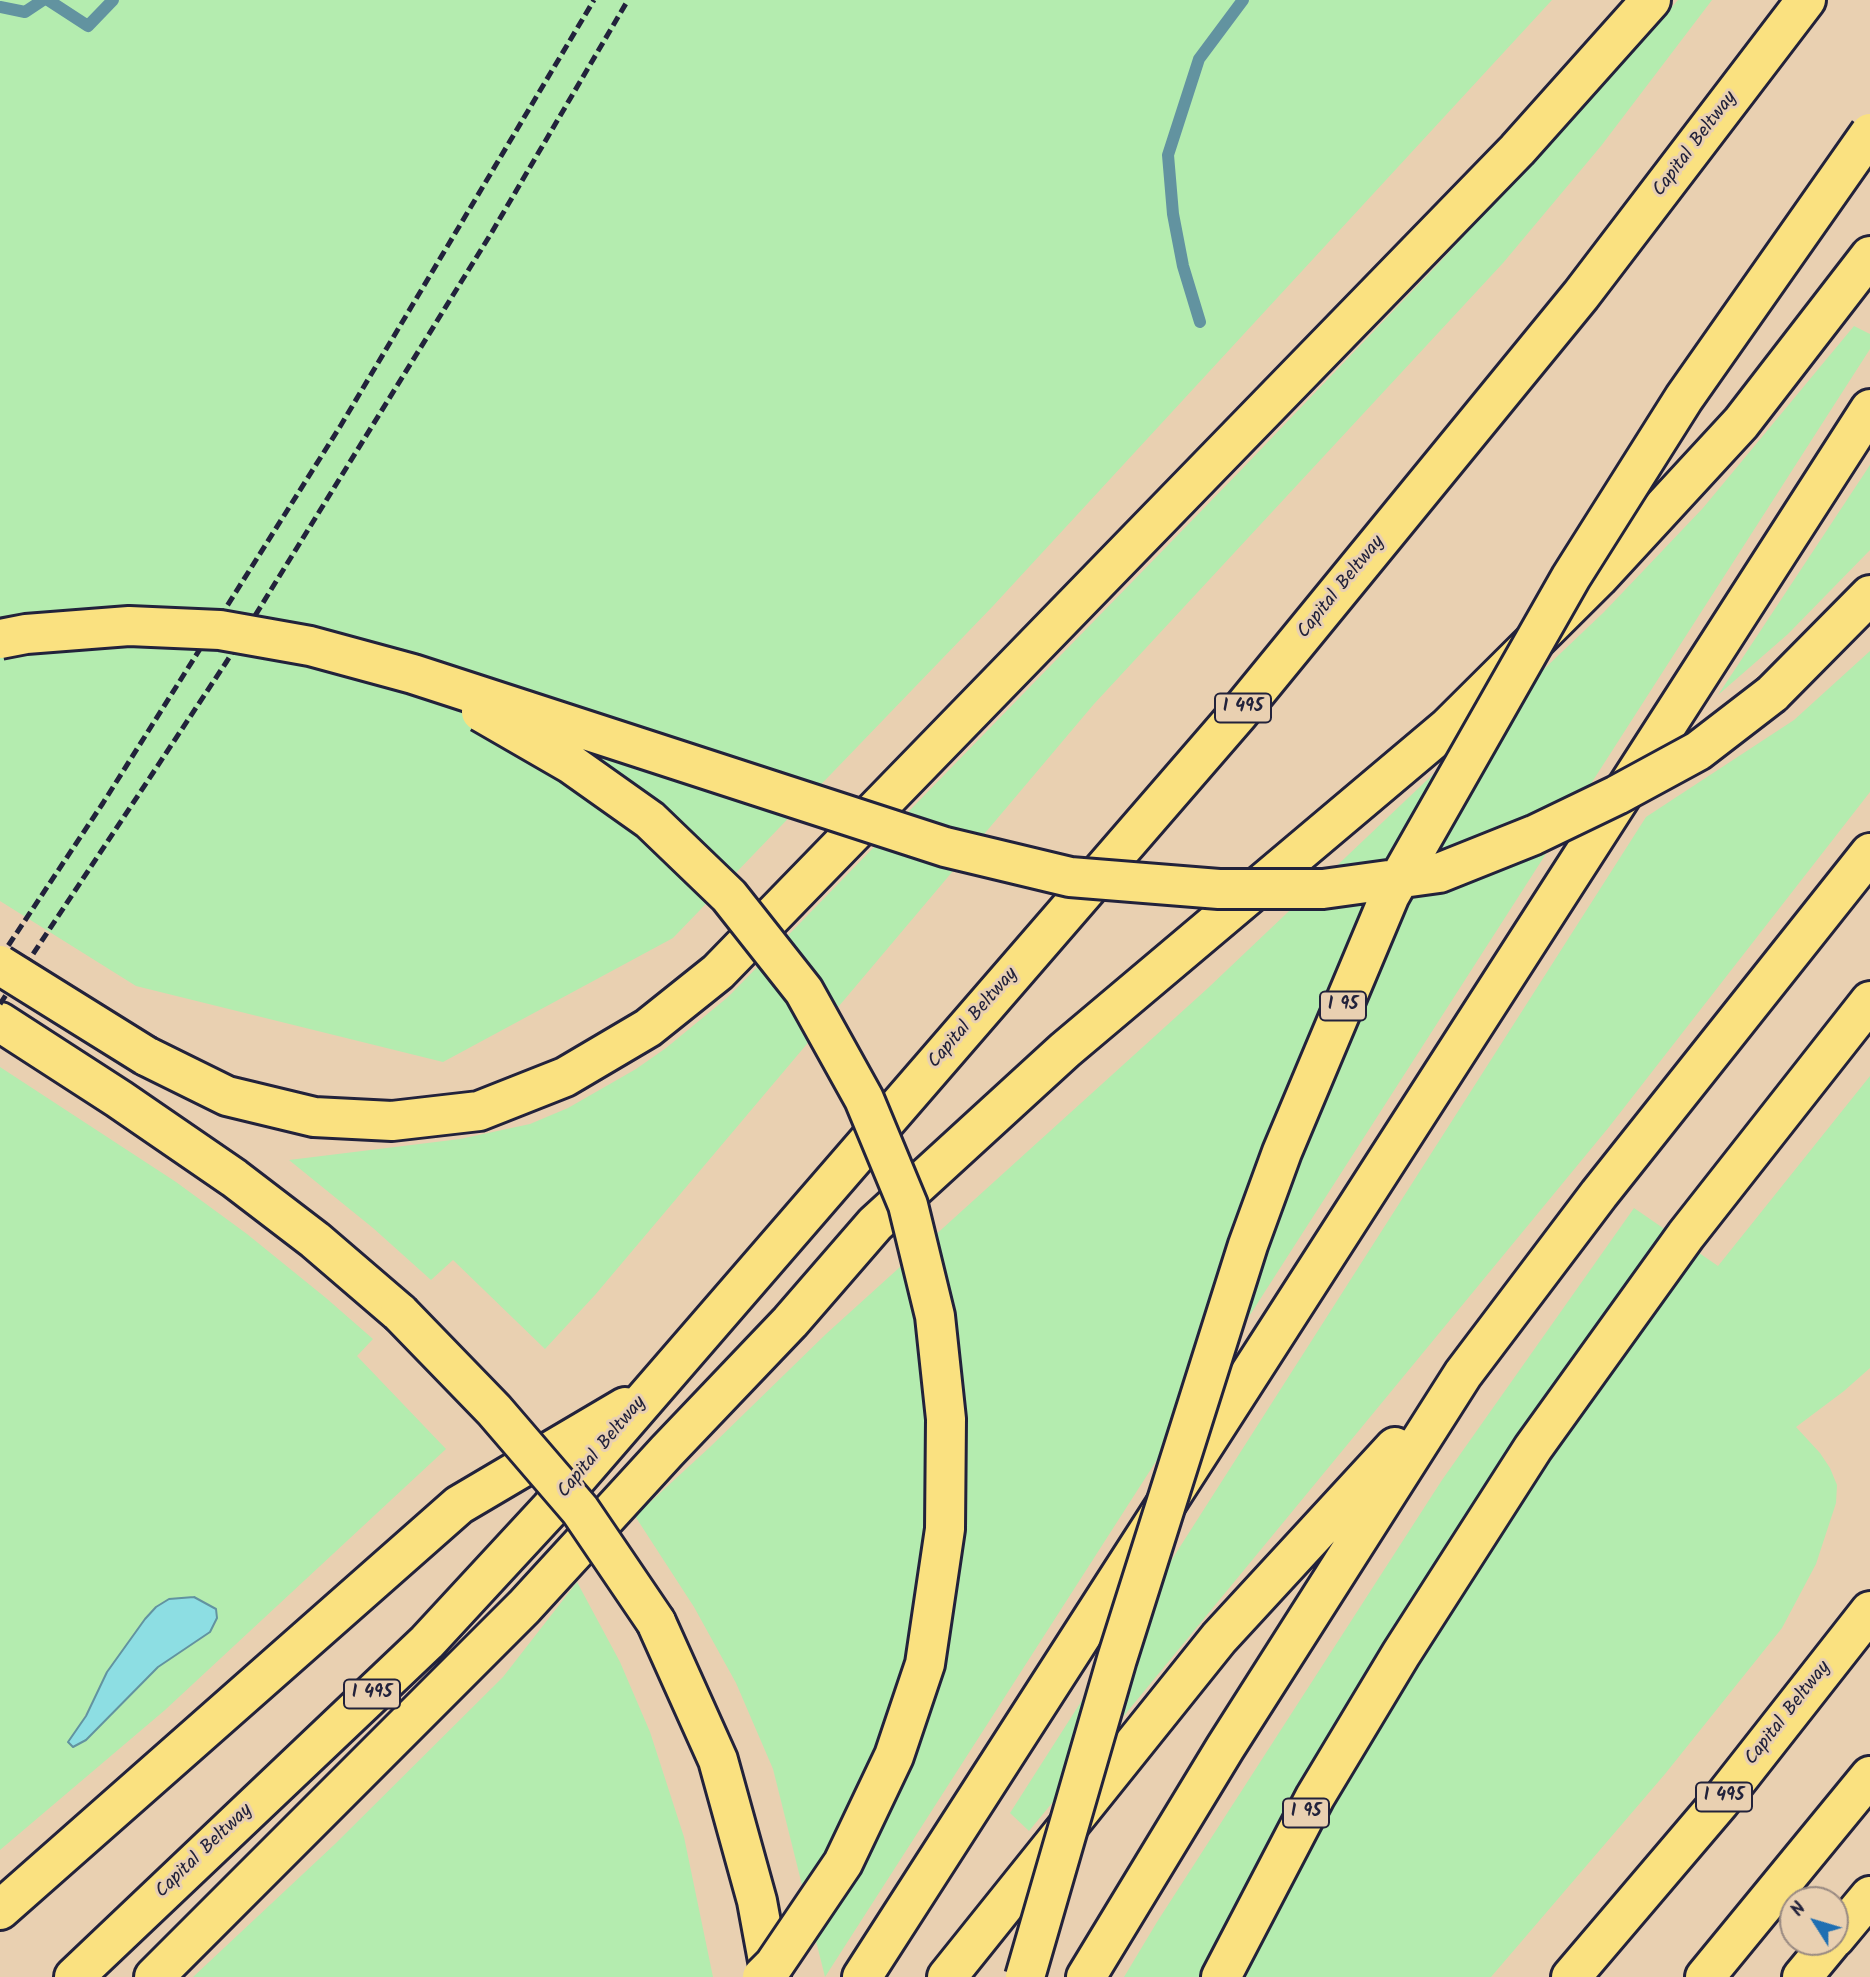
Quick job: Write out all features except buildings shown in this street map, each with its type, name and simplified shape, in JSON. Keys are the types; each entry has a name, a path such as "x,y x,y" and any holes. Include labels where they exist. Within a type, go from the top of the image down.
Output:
{"highway":[{"path":"0,965 146,1056 226,1096 314,1117 392,1121 479,1111 565,1077 648,1028 718,971 1517,150 1651,0"},
{"name":"Capital Beltway","path":"74,1977 427,1642 550,1509 1239,713 1581,295 1806,0"},
{"name":"I 95","path":"1025,1977 1117,1660 1248,1245 1282,1152 1390,895 1571,577 1670,420 1870,133"},
{"path":"154,1977 524,1607 790,1322 875,1224 1065,1050 1448,727 1598,578 1741,423 1870,256"},
{"path":"862,1977 1870,409"},
{"path":"0,639 26,634 129,626 220,630 310,646 413,674 944,847 1070,877 1219,889 1323,888 1439,873 1534,835 1617,795 1698,751 1772,694 1870,598"},
{"path":"413,674 570,764 650,820 729,896 804,991 864,1099 908,1205 934,1316 946,1419 945,1529 925,1664 894,1756 843,1863 774,1965 762,1977"},
{"path":"1086,1977 1225,1748 1463,1374 1599,1194 1870,853"},
{"name":"I 95","path":"1221,1977 1315,1797 1401,1654 1533,1448 1686,1235 1870,1001"},
{"path":"0,1022 234,1178 315,1240 400,1312 494,1410 580,1510 656,1622 718,1760 757,1901 771,1977"},
{"path":"947,1977 1219,1638 1463,1374"},
{"path":"0,1910 459,1505 651,1392"},
{"name":"Capital Beltway","path":"1571,1977 1720,1802 1870,1611"},
{"path":"1705,1977 1870,1776"},
{"path":"1849,1921 1870,1896"},
{"path":"1802,1977 1819,1956"}],"green space":[{"path":"0,0 1552,0 993,606 673,938 443,1062 136,986 0,901"},
{"path":"1678,0 1712,0 1601,146 1503,263 1094,704 595,1295 545,1349 453,1260 431,1280 373,1228 289,1160 460,1139 530,1124 568,1108 636,1069 728,997 1437,265"},
{"path":"1854,326 1870,334 1870,349 825,1977 773,1769 736,1683 694,1607 635,1516 826,1334 1208,988 1604,612 1703,508"},
{"path":"1870,465 1870,550 1788,634 1718,695"},
{"path":"1870,651 1870,792 1609,1127 1029,1831 1010,1813 1646,817 1794,720"},
{"path":"0,1067 176,1182 247,1234 326,1298 373,1339 357,1356 446,1449 165,1710 0,1850","holes":["169,1599 201,1600 216,1609 215,1625 204,1637 158,1667 86,1740 78,1729 108,1672 145,1619 156,1607"]},
{"path":"1870,1076 1870,1368 1796,1427 1830,1468 1837,1485 1836,1503 1816,1564 1782,1628 1665,1774 1491,1977 1124,1977 1442,1480 1634,1208 1718,1266"},
{"path":"577,1582 620,1662 650,1732 684,1837 713,1977 193,1977 335,1844 503,1677"}],"water":[{"path":"194,1597 216,1609 217,1618 210,1632 158,1667 86,1740 73,1747 68,1742 86,1716 107,1672 145,1619 156,1607 169,1599"}],"waterway":[{"path":"0,7 25,12 43,0"},
{"path":"48,0 88,26 113,0"},
{"path":"1200,322 1183,266 1173,214 1168,155 1199,59 1243,0"}],"railway":[{"path":"0,958 103,803 341,425 594,0"},
{"path":"0,1004 227,661 492,232 628,0"}]}
